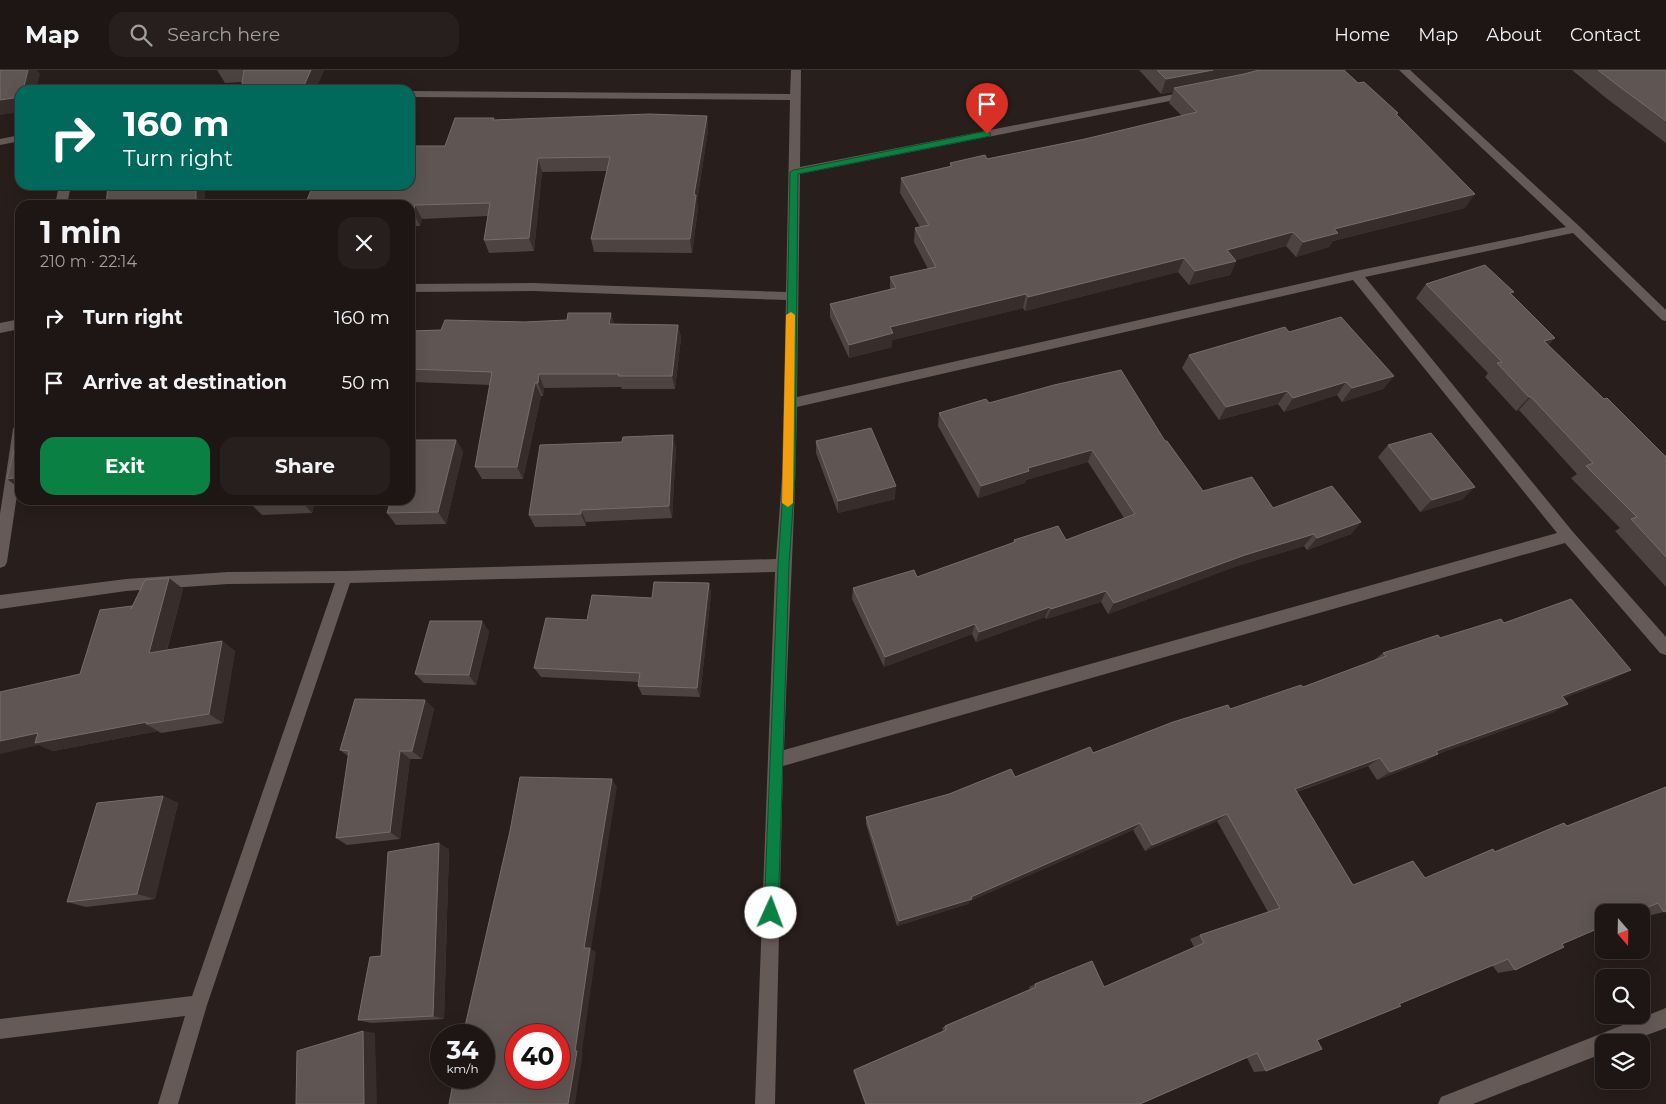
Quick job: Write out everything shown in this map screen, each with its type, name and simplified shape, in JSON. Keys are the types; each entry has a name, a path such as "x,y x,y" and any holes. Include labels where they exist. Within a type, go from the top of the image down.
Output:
{"street":[{"path":"765,1104 775,760 783,565 790,477 789,404 796,70"},
{"path":"1404,70 1575,229 1666,317"},
{"path":"794,172 1200,92"},
{"path":"415,94 796,97"},
{"path":"0,142 15,139"},
{"path":"789,404 1356,275 1575,229"},
{"path":"1356,275 1568,536 1666,648"},
{"path":"415,288 533,287 791,296"},
{"path":"0,328 15,325"},
{"path":"0,562 15,462"},
{"path":"775,760 1568,536"},
{"path":"0,602 126,584 228,578 345,577 783,565"},
{"path":"168,1104 198,1005 345,577"},
{"path":"0,1029 198,1005"},
{"path":"1626,1034 1666,1018"},
{"path":"1448,1104 1595,1047"}],"building":[{"path":"0,70 28,70 24,85 15,85 15,98 0,100"},
{"path":"244,70 311,70 304,85 242,85"},
{"path":"1157,70 1213,70 1166,79"},
{"path":"1259,70 1344,70 1358,83 1364,82 1398,113 1396,114 1475,194 1334,229 1338,233 1303,242 1293,232 1227,250 1236,261 1195,271 1184,258 1028,297 1026,294 890,327 893,333 849,345 830,304 896,288 890,277 936,267 915,228 929,225 901,178 952,166 950,163 985,155 987,159 1085,139 1197,112 1174,88"},
{"path":"1598,70 1665,70 1666,121 1616,84"},
{"path":"649,114 707,116 694,195 696,195 690,239 591,239 610,157 538,158 529,238 484,240 490,203 415,205 415,200 307,200 311,190 415,190 415,146 445,146 455,118 494,118 493,120"},
{"path":"108,190 196,190 196,200 106,200"},
{"path":"1485,265 1514,292 1510,293 1555,338 1544,341 1604,399 1607,398 1666,457 1666,557 1631,519 1637,517 1586,466 1593,463 1497,363 1502,362 1426,284"},
{"path":"568,313 611,313 609,324 678,325 672,376 539,374 538,383 535,383 517,467 475,467 492,372 415,369 415,331 441,330 445,320 524,322 567,320"},
{"path":"1341,317 1394,376 1352,388 1346,382 1293,398 1287,391 1226,407 1189,355 1285,327 1289,332"},
{"path":"1121,370 1165,441 1167,441 1203,491 1252,477 1273,508 1332,486 1361,522 1317,538 1314,534 1245,555 1114,603 1106,591 1051,609 1050,607 979,632 975,624 885,657 853,588 914,570 917,577 1015,542 1014,540 1058,526 1066,540 1135,514 1092,450 1028,468 1029,471 981,486 939,413 986,399 989,403 1054,385"},
{"path":"871,428 896,486 838,501 816,441"},
{"path":"1431,433 1475,487 1432,500 1388,445"},
{"path":"673,435 669,506 581,510 581,514 529,515 540,445 622,442 623,437"},
{"path":"415,440 456,440 438,512 387,513 389,505 415,505"},
{"path":"15,446 15,478 7,479"},
{"path":"169,578 149,653 222,641 209,714 146,724 147,722 35,743 38,733 0,741 0,692 80,674 100,610 132,606 131,609 145,580"},
{"path":"654,582 709,583 697,688 638,686 640,673 534,668 546,618 587,620 592,595 652,598"},
{"path":"1571,599 1631,670 1562,696 1568,704 1436,751 1438,754 1390,772 1380,758 1295,789 1353,885 1413,861 1425,878 1493,849 1495,852 1564,823 1567,826 1666,787 1666,911 1664,912 1658,903 1650,906 1650,904 1595,904 1595,930 1562,944 1564,947 1515,970 1508,959 1317,1040 1322,1049 1266,1071 1257,1053 1140,1104 866,1104 854,1070 946,1030 945,1026 1036,987 1035,984 1092,961 1104,987 1204,943 1200,935 1280,908 1227,814 1152,845 1140,823 971,897 972,899 899,921 866,817 949,794 1011,769 1015,777 1090,747 1093,753 1173,722 1228,705 1230,709 1301,685 1303,687 1386,656 1383,653 1438,635 1440,638 1501,619 1504,623"},
{"path":"430,621 482,621 469,675 415,674"},
{"path":"355,699 425,700 412,751 400,751 390,832 336,838 349,751 340,750"},
{"path":"520,777 612,779 584,948 590,948 575,1051 577,1051 568,1104 449,1104 452,1089 495,1089 495,1024 466,1024 510,831"},
{"path":"163,796 137,894 67,902 97,803"},
{"path":"439,843 433,1016 358,1020 370,957 381,956 388,852"},
{"path":"363,1031 364,1104 296,1104 297,1051"}],"slow traffic":[{"path":"788,503 790,477 791,315"}],"route":[{"path":"771,913 783,565 790,477 794,172 987,134"}]}
